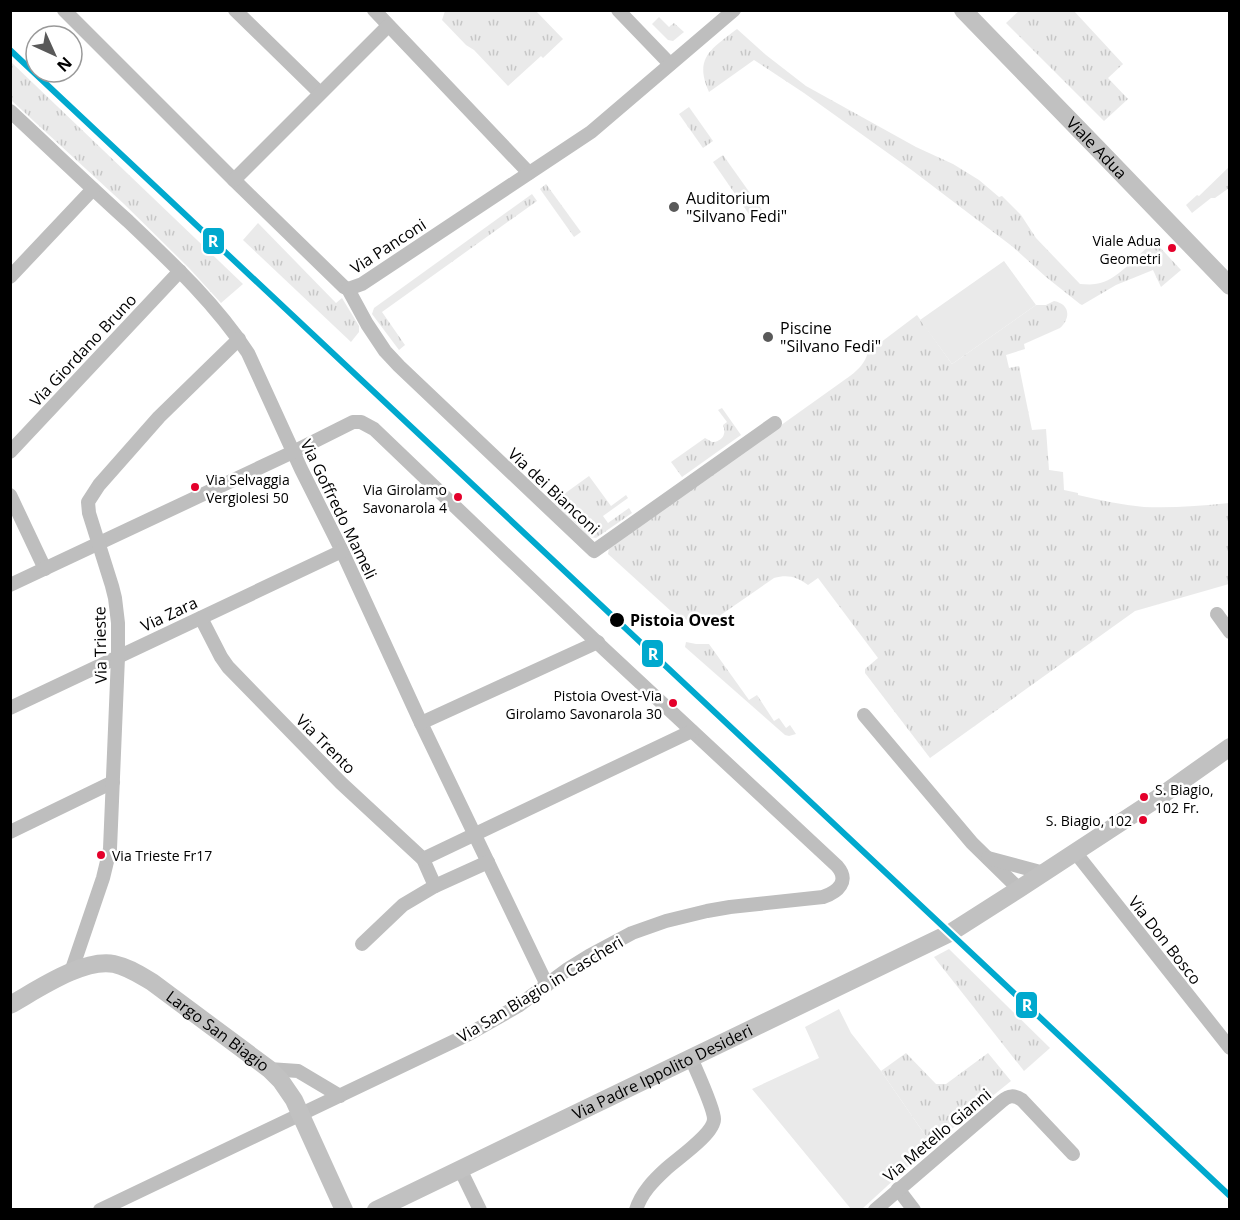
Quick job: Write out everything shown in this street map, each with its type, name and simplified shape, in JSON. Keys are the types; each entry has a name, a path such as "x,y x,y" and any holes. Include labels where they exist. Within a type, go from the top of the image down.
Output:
{"street":[{"name":"Via Panconi","path":"64,10 234,180 348,289 362,284 591,132 734,10"},
{"path":"235,10 320,93"},
{"path":"374,10 529,173"},
{"path":"618,10 670,64"},
{"name":"Viale Adua","path":"963,10 1230,286"},
{"path":"234,180 388,26"},
{"name":"Via Goffredo Mameli","path":"10,111 212,304 239,339 255,365 293,452 547,985"},
{"path":"10,277 93,189"},
{"name":"Via Giordano Bruno","path":"10,452 180,271"},
{"name":"Via dei Bianconi","path":"348,289 367,324 385,351 399,366 594,551 775,423"},
{"name":"Via Trieste","path":"71,972 104,878 110,849 118,657 115,598 87,507 88,502 94,492 159,417 239,339"},
{"path":"10,585 353,422 366,423 692,731 423,859"},
{"path":"10,495 45,569"},
{"name":"Via Zara","path":"10,708 342,551"},
{"path":"1217,614 1230,632"},
{"name":"Via Trento","path":"201,618 220,657 228,667 341,783 423,859 435,886"},
{"path":"421,723 598,642"},
{"path":"864,715 986,857 1019,889"},
{"name":"Via San Biagio in Cascheri","path":"100,1209 469,1034 518,1006 568,969 632,933 686,915 832,894 842,881 839,868 692,731"},
{"name":"Via Padre Ippolito Desideri","path":"376,1209 950,933 1158,798 1230,747"},
{"path":"10,832 113,782"},
{"name":"Via Don Bosco","path":"1076,852 1230,1048"},
{"path":"986,857 1044,873"},
{"path":"362,944 398,908 435,886 488,862"},
{"name":"Largo San Biagio","path":"71,972 82,967 104,963 119,966 142,976 269,1069 288,1090 344,1209"},
{"path":"10,1005 71,972"},
{"path":"636,1209 642,1196 665,1169 706,1134 713,1124 713,1113 692,1058"},
{"path":"269,1069 301,1072 340,1096"},
{"name":"Via Metello Gianni","path":"875,1209 1009,1096 1022,1100 1073,1154"},
{"path":"460,1169 480,1209"},
{"path":"898,1189 914,1209"}],"green space":[{"path":"1020,10 1074,11 1123,64 1108,78 1128,99 1104,121 1006,23"},
{"path":"445,11 536,11 563,39 508,86 442,20"},
{"path":"659,17 669,27 674,23 684,32 673,41 668,40 652,24"},
{"path":"737,29 806,86 916,147 953,164 979,180 999,197 1002,196 1021,215 1036,238 1080,284 1095,284 1111,278 1155,242 1181,270 1161,287 1153,270 1116,285 1082,305 1080,304 1013,247 913,171 754,60 709,92 703,70 704,62 713,48"},
{"path":"11,62 24,74 24,84 34,84 243,284 221,303 124,204 11,100"},
{"path":"689,107 713,141 703,148 679,114"},
{"path":"723,155 762,210 751,217 713,162"},
{"path":"1229,167 1229,188 1192,213 1186,205 1197,195 1199,196"},
{"path":"546,184 581,232 574,237 540,189"},
{"path":"532,194 537,201 382,312 405,345 399,350 372,314 374,308"},
{"path":"258,223 336,303 342,298 359,326 359,332 351,342 243,240"},
{"path":"1004,261 1036,305 952,364 920,320"},
{"path":"1054,301 1066,308 1067,316 1064,324 1024,344 1025,349 1006,355 1009,368 1019,366 1032,430 1046,429 1049,470 1063,472 1064,490 1119,504 1166,507 1229,503 1229,584 1135,611 930,758 865,673 865,669 878,658 818,578 808,585 792,577 774,578 712,621 702,623 689,621 672,612 608,554 609,548 850,376 861,366 868,352 917,315 952,364 1036,305 1046,305"},
{"path":"722,408 741,435 682,477 671,462 705,438 712,442 721,439 724,434 723,425 727,422 718,410"},
{"path":"589,476 611,506 626,495 628,498 603,516 608,523 629,508 632,513 596,538 590,537 553,502"},
{"path":"686,642 709,644 749,700 757,695 774,721 779,718 786,728 790,725 796,734 785,735 685,647"},
{"path":"949,949 1050,1048 1024,1071 934,957"},
{"path":"839,1009 851,1033 881,1071 932,1145 862,1209 851,1209 752,1089 819,1058 805,1027"},
{"path":"906,1053 936,1084 946,1084 988,1053 1011,1081 932,1145 881,1071"}],"transit line":[{"name":"R","path":"10,50 1230,1196"}],"place":[{"name":"Auditorium \"Silvano Fedi\"","path":"674,207"},
{"name":"Viale Adua Geometri","path":"1172,248"},
{"name":"Piscine \"Silvano Fedi\"","path":"768,337"},
{"name":"Via Selvaggia Vergiolesi 50","path":"195,487"},
{"name":"Via Girolamo Savonarola 4","path":"458,497"},
{"name":"Pistoia Ovest","path":"617,620"},
{"name":"Pistoia Ovest-Via Girolamo Savonarola 30","path":"673,703"},
{"name":"S. Biagio, 102 Fr.","path":"1144,797"},
{"name":"S. Biagio, 102","path":"1143,820"},
{"name":"Via Trieste Fr17","path":"101,855"}]}
